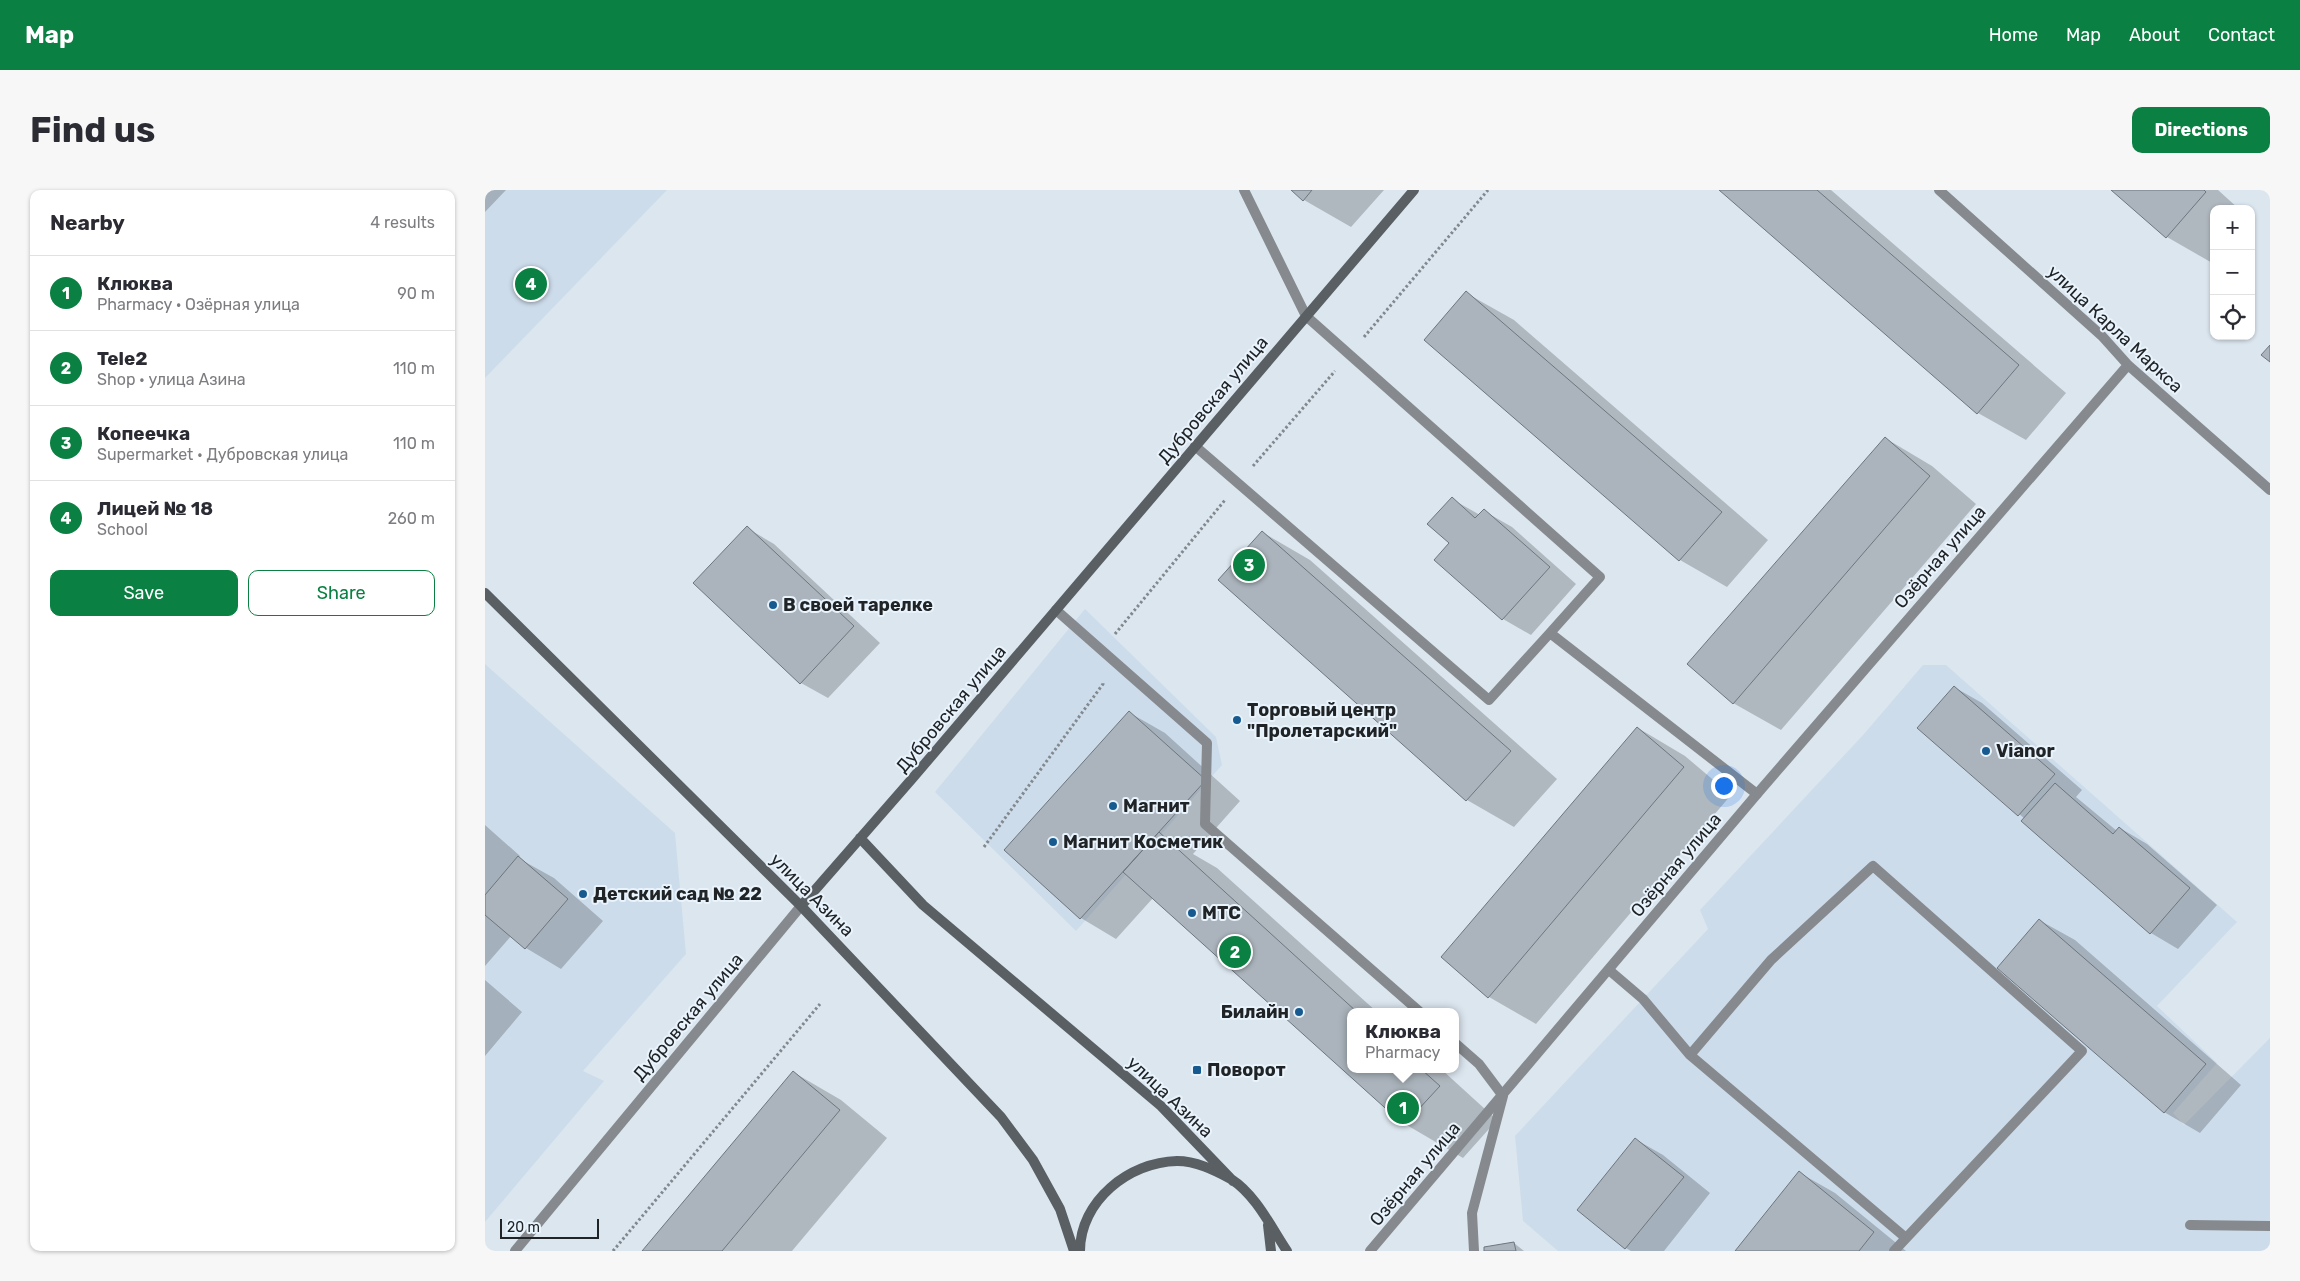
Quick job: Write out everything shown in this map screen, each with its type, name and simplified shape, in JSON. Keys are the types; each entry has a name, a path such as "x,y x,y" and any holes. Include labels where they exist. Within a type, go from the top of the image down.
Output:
{"main road":[{"name":"Дубровская улица","path":"801,906 1414,190"},
{"name":"улица Азина","path":"485,592 801,906 1001,1117 1033,1160 1060,1209 1074,1251"},
{"name":"улица Азина","path":"860,838 923,905 1161,1106 1233,1180"},
{"path":"1080,1251 1080,1243 1088,1216 1103,1193 1125,1176 1150,1164 1178,1161 1205,1166 1233,1180 1255,1201 1287,1251"},
{"path":"1267,1222 1271,1251"}],"street":[{"path":"1195,446 1489,700 1600,577 1306,316 1244,190"},
{"name":"улица Карла Маркса","path":"1939,190 2102,336 2128,365 2270,490"},
{"name":"Озёрная улица","path":"1370,1251 1757,794 2128,365"},
{"path":"1056,610 1207,743 1205,824 1414,1008"},
{"path":"1550,633 1757,794"},
{"path":"1690,1055 1771,960 1873,866 2082,1051 1894,1251"},
{"name":"Дубровская улица","path":"515,1251 801,906"},
{"path":"1609,970 1643,999 1690,1055 1906,1238"},
{"path":"1459,1046 1479,1064 1503,1096 1472,1214 1474,1251"},
{"path":"2189,1225 2270,1226"}],"path":[{"path":"984,846 1103,684 1101,651 1239,483 1487,190"},
{"path":"613,1251 821,1004"}],"shaded area":[{"path":"485,190 667,190 485,378"},
{"path":"1085,609 1216,737 1222,765 1076,931 935,792"},
{"name":"Детский сад № 22","path":"485,664 675,833 686,954 583,1071 604,1081 485,1222"},
{"path":"1923,665 1946,665 2237,922 2157,1006 2217,1063 2173,1113 2184,1125 2270,1038 2270,1251 1558,1251 1523,1221 1515,1136 1708,929 1700,910 1864,734"}],"building":[{"path":"1291,190 1312,190 1303,201"},
{"path":"1719,190 1817,190 2019,365 1977,414"},
{"path":"2111,190 2204,190 2206,192 2166,238"},
{"path":"1466,291 1722,512 1679,561 1424,340"},
{"path":"2270,345 2270,362 2261,355"},
{"path":"1885,437 1930,476 1733,704 1687,664"},
{"path":"1452,497 1475,518 1484,509 1550,567 1502,620 1434,560 1449,543 1427,524"},
{"name":"В своей тарелке","path":"747,526 854,626 800,684 693,583"},
{"path":"1262,531 1511,751 1466,801 1218,580"},
{"name":"Vianor","path":"1954,686 2055,774 2018,816 1917,728"},
{"name":"Магнит","path":"1129,711 1206,780 1080,919 1004,850"},
{"path":"1637,727 1684,767 1488,998 1441,957"},
{"path":"2055,783 2113,834 2119,827 2190,888 2150,934 2021,821"},
{"path":"1159,832 1353,1008 1347,1008 1347,1073 1425,1073 1440,1086 1404,1125 1123,872"},
{"path":"518,856 568,899 525,949 485,915 485,895"},
{"path":"2039,919 2206,1064 2164,1113 1997,968"},
{"path":"793,1071 840,1110 722,1251 642,1251"},
{"path":"1635,1138 1684,1177 1625,1249 1577,1210"},
{"path":"1799,1171 1874,1232 1859,1251 1735,1251"},
{"path":"1514,1242 1516,1251 1484,1251 1484,1247"}],"place":[{"name":"Лицей № 18","path":"531,284"},
{"name":"Копеечка","path":"1249,565"},
{"name":"В своей тарелке","path":"773,605"},
{"name":"Торговый центр \"Пролетарский\"","path":"1237,720"},
{"name":"Vianor","path":"1986,751"},
{"name":"Магнит","path":"1113,806"},
{"name":"Магнит Косметик","path":"1053,842"},
{"name":"Детский сад № 22","path":"583,894"},
{"name":"МТС","path":"1192,913"},
{"name":"Tele2","path":"1235,952"},
{"name":"Билайн","path":"1299,1012"},
{"name":"Поворот","path":"1197,1070"},
{"name":"Клюква","path":"1403,1108"}]}
